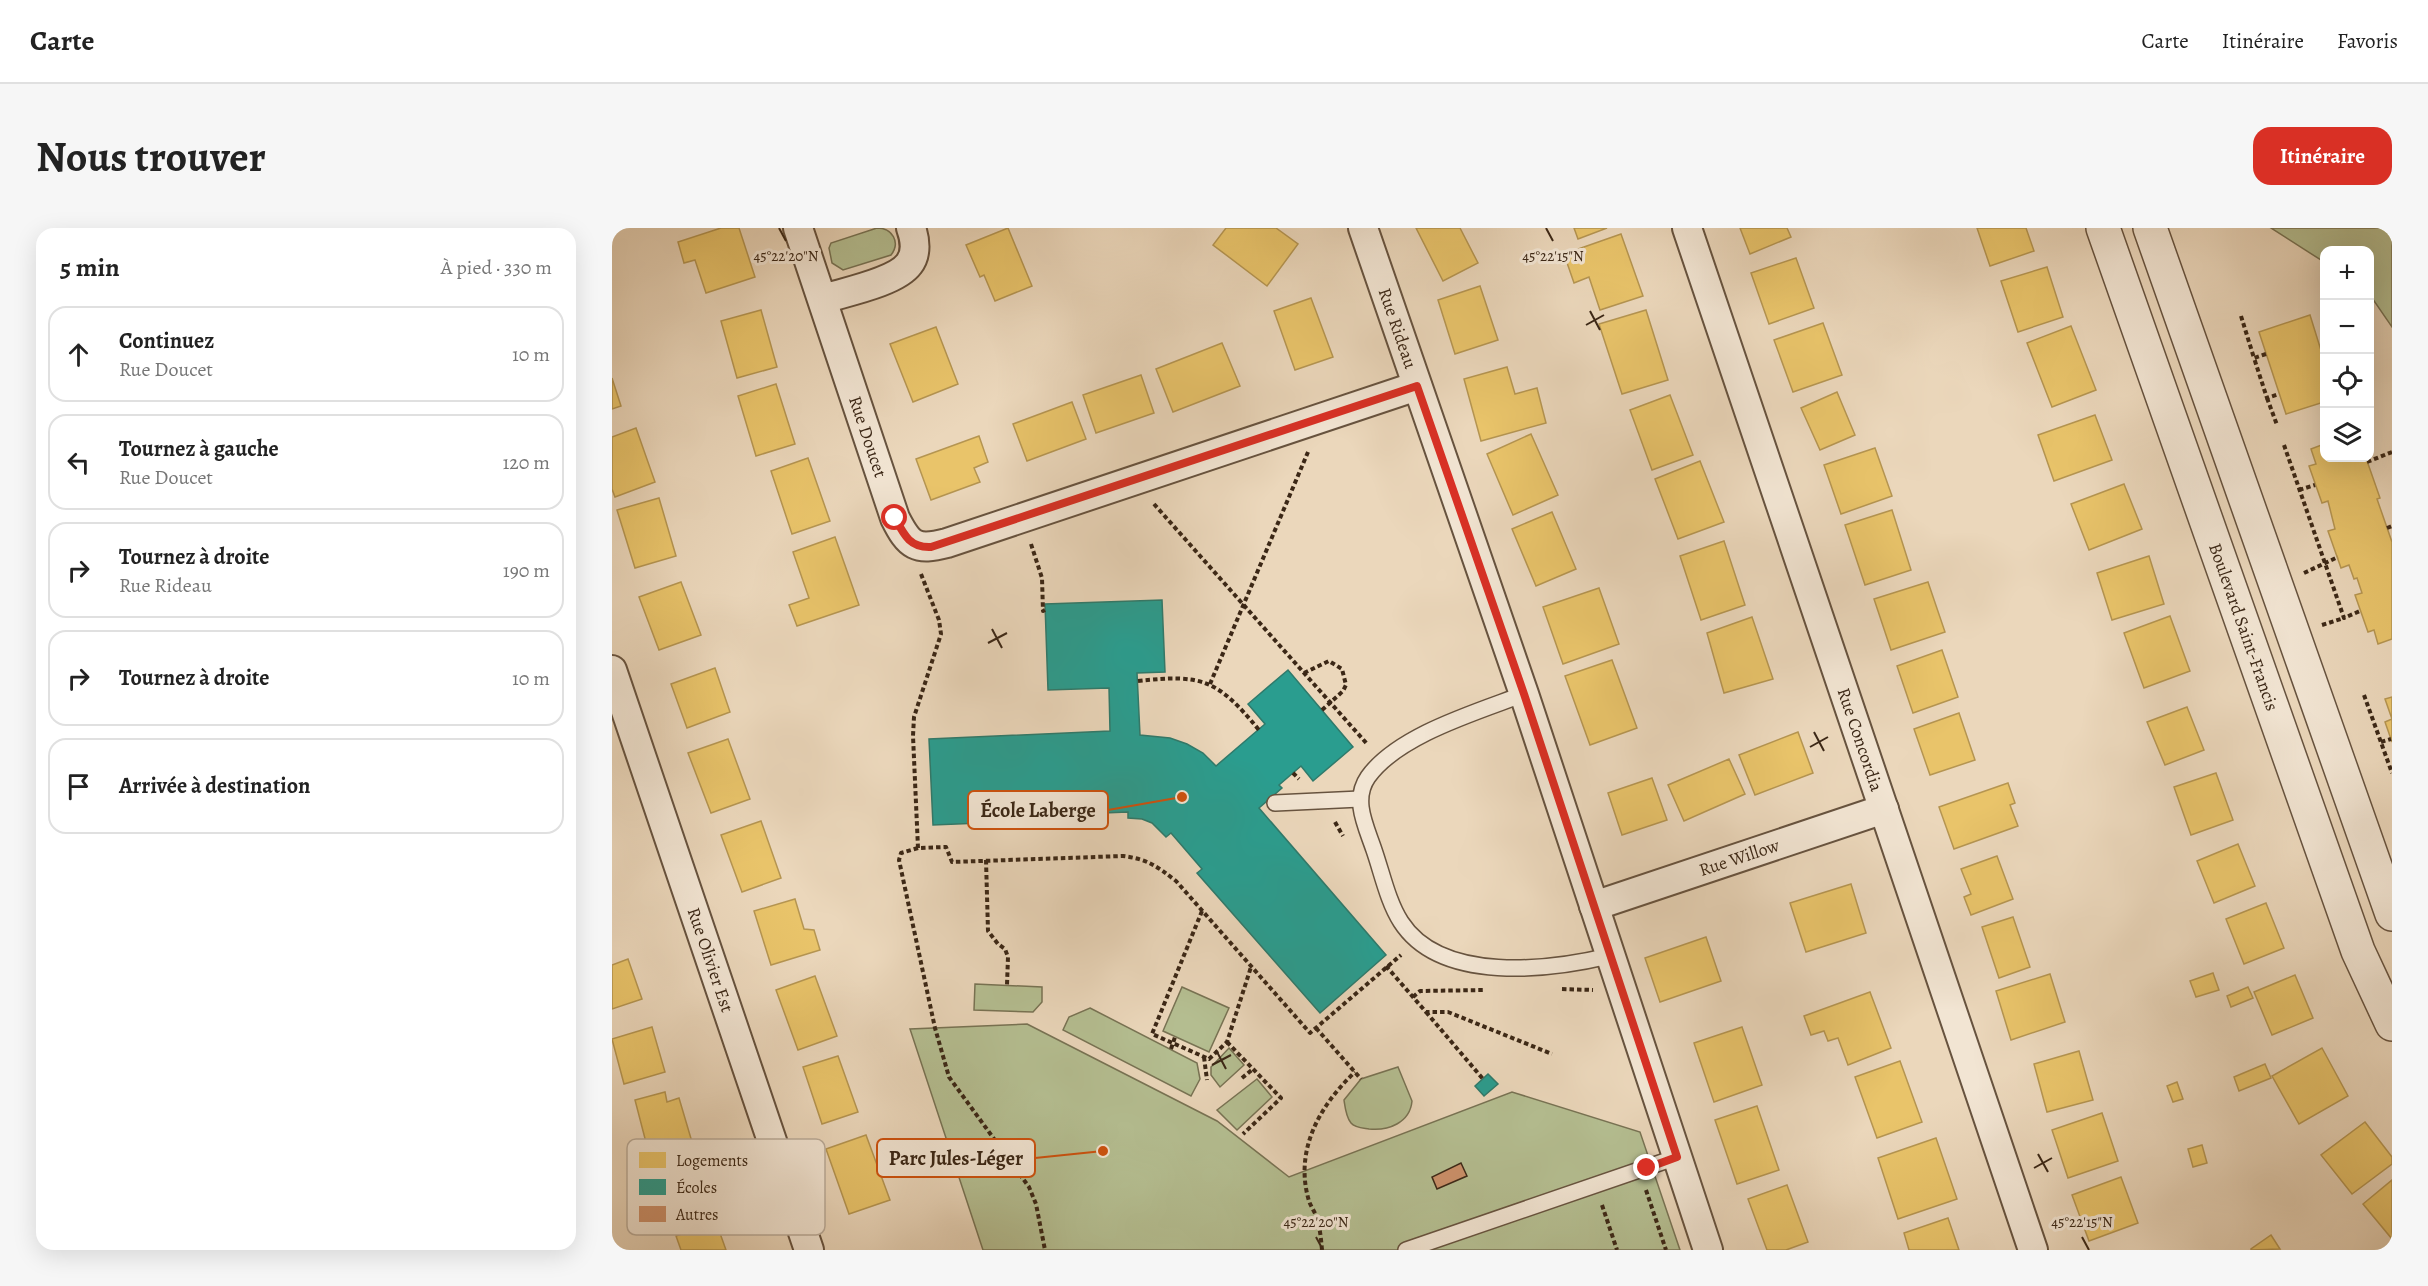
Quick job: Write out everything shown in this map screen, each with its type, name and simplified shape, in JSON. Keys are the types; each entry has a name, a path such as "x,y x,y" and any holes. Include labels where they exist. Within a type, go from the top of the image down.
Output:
{"street":[{"path":"823,299 904,270 911,262 915,251 911,228"},
{"name":"Rue Rideau","path":"1363,228 1524,694 1708,1250"},
{"name":"Rue Concordia","path":"1687,228 2033,1250"},
{"name":"Boulevard Saint-Francis","path":"2103,228 2358,951 2392,1024"},
{"path":"2150,228 2392,914"},
{"name":"Rue Doucet","path":"801,229 895,518 910,543 920,548 947,543 1417,386"},
{"name":"Rue Olivier Est","path":"612,670 771,1139"},
{"name":"Rue Willow","path":"1594,906 1884,809"},
{"name":"Rue Olivier Est","path":"804,1235 809,1250"}],"lane":[{"path":"1524,694 1450,722 1399,749 1380,763 1368,777 1362,789 1360,810 1400,922 1418,941 1434,952 1476,966 1510,968 1564,965 1610,956"},
{"path":"1275,803 1360,799"},
{"path":"1406,1250 1677,1157"}],"path":[{"path":"2241,316 2277,425"},
{"path":"2254,358 2266,354"},
{"path":"2267,398 2279,394"},
{"path":"1210,684 1313,441"},
{"path":"2284,445 2344,618"},
{"path":"2374,459 2392,452"},
{"path":"2299,490 2315,484"},
{"path":"1148,497 1371,747"},
{"path":"1028,537 1042,578 1042,611 1045,610"},
{"path":"2294,576 2338,557"},
{"path":"918,848 914,717 940,634 939,620 921,574"},
{"path":"2312,629 2360,611"},
{"path":"1304,673 1329,662 1342,669 1346,686 1322,711"},
{"path":"1138,681 1179,677 1210,684 1229,696 1258,730"},
{"path":"2364,694 2392,772"},
{"path":"2381,742 2391,739"},
{"path":"1045,1250 1036,1204 1029,1187 949,1077 935,1028 899,860 901,853 918,848 946,847 952,862 1123,856 1141,858 1158,867 1176,881 1310,1033 1386,966 1403,954"},
{"path":"986,860 988,931 1005,949 1008,957 1007,985"},
{"path":"1202,911 1152,1034 1209,1059 1227,1042 1251,966"},
{"path":"1386,966 1483,1079"},
{"path":"1426,1012 1448,1012 1552,1054"},
{"path":"1316,1028 1361,1079"},
{"path":"1171,1049 1175,1037"},
{"path":"1227,1042 1238,1056 1254,1069 1266,1086 1281,1098 1243,1134"},
{"path":"1204,1056 1206,1080"},
{"path":"1242,1078 1254,1069"},
{"path":"1322,1250 1316,1216 1309,1200 1305,1171 1306,1149 1318,1115 1339,1087 1355,1072"},
{"path":"1639,1170 1666,1250"},
{"path":"1595,1184 1617,1250"}],"green space":[{"path":"877,228 891,233 895,245 891,255 843,270 832,263 829,248 831,243"},
{"path":"2271,228 2392,228 2392,327 2374,301 2374,246 2320,246 2320,259"},
{"path":"975,984 1042,987 1042,1002 1033,1012 974,1010"},
{"path":"1182,987 1229,1008 1209,1052 1163,1031"},
{"path":"1090,1008 1197,1063 1200,1079 1191,1096 1063,1030 1069,1017"},
{"path":"1027,1024 1217,1121 1289,1177 1512,1092 1640,1132 1680,1250 983,1250 910,1029"},
{"path":"1229,1048 1244,1065 1220,1087 1211,1075 1211,1067"},
{"path":"1398,1067 1412,1101 1407,1115 1397,1124 1383,1129 1359,1128 1353,1125 1349,1121 1344,1100 1361,1079"},
{"path":"1257,1079 1272,1097 1237,1130 1217,1110"}],"building: Logements":[{"path":"721,228 739,228 755,277 706,293 695,260 684,263 678,242"},
{"path":"1008,228 1032,286 995,301 984,275 980,277 966,245"},
{"path":"1226,228 1276,228 1298,244 1267,286 1213,245"},
{"path":"1416,228 1460,228 1478,263 1443,281"},
{"path":"1574,228 1607,228 1578,239"},
{"path":"1740,228 1787,228 1791,237 1750,254"},
{"path":"1977,228 2026,228 2034,251 1990,266"},
{"path":"1621,234 1643,296 1600,310 1589,277 1574,283 1564,254"},
{"path":"1796,258 1814,308 1769,324 1751,273"},
{"path":"2047,267 2063,317 2018,332 2001,281"},
{"path":"1480,286 1498,340 1455,354 1438,300"},
{"path":"1311,298 1333,357 1295,370 1274,311"},
{"path":"761,310 777,367 737,378 721,321"},
{"path":"1646,310 1668,380 1622,394 1599,324"},
{"path":"2310,315 2320,347 2320,403 2286,414 2259,332"},
{"path":"1823,323 1842,375 1793,392 1774,340"},
{"path":"2071,326 2096,390 2052,407 2027,343"},
{"path":"936,327 958,384 913,402 890,344"},
{"path":"1222,343 1240,386 1173,412 1156,369"},
{"path":"1507,367 1515,394 1537,388 1546,423 1481,441 1464,379"},
{"path":"1141,375 1154,413 1096,433 1083,395"},
{"path":"612,378 621,406 612,409"},
{"path":"776,384 795,444 756,456 738,396"},
{"path":"1837,392 1855,435 1820,450 1801,408"},
{"path":"1670,395 1693,455 1652,470 1630,410"},
{"path":"1072,402 1086,439 1027,461 1013,424"},
{"path":"2095,415 2112,460 2054,481 2038,435"},
{"path":"636,428 655,482 615,497 612,489 612,437"},
{"path":"1531,434 1558,495 1513,515 1487,454"},
{"path":"979,436 988,462 974,468 980,482 931,500 916,459"},
{"path":"2320,446 2320,462 2367,462 2392,542 2392,639 2378,644 2374,630 2368,632 2355,595 2362,593 2357,578 2354,579 2349,565 2341,568 2328,531 2335,529 2328,501 2322,503 2309,466 2316,464 2311,449"},
{"path":"1875,448 1892,496 1841,514 1824,465"},
{"path":"808,458 830,521 792,534 771,471"},
{"path":"1700,461 1724,522 1678,539 1655,479"},
{"path":"2124,484 2142,529 2089,550 2071,504"},
{"path":"659,498 676,556 635,568 617,510"},
{"path":"1892,510 1911,570 1865,585 1845,525"},
{"path":"1552,512 1576,569 1536,586 1512,529"},
{"path":"835,537 859,605 797,626 789,605 809,598 793,552"},
{"path":"1724,541 1745,605 1701,620 1680,556"},
{"path":"2149,556 2164,604 2112,620 2097,573"},
{"path":"681,582 701,635 659,650 639,597"},
{"path":"1928,582 1945,632 1891,650 1874,599"},
{"path":"1599,588 1619,644 1563,664 1543,607"},
{"path":"2170,616 2190,671 2144,688 2124,633"},
{"path":"1752,617 1773,679 1724,693 1707,633"},
{"path":"1942,650 1958,697 1913,713 1897,666"},
{"path":"1612,660 1637,728 1590,745 1565,676"},
{"path":"715,668 730,712 687,728 671,684"},
{"path":"2392,697 2392,719 2385,699"},
{"path":"2187,707 2204,750 2165,765 2147,722"},
{"path":"1959,713 1975,760 1930,775 1914,729"},
{"path":"2392,719 2392,742 2385,722"},
{"path":"1798,732 1813,773 1755,795 1739,755"},
{"path":"728,739 750,799 711,813 688,753"},
{"path":"1729,759 1745,794 1684,821 1668,785"},
{"path":"2216,773 2233,820 2191,835 2174,787"},
{"path":"1652,778 1667,820 1622,835 1608,793"},
{"path":"2008,783 2015,803 2010,805 2018,826 1954,849 1939,807"},
{"path":"761,821 781,878 742,892 721,835"},
{"path":"2238,844 2255,886 2214,903 2197,861"},
{"path":"1997,856 2013,899 1971,915 1964,897 1971,894 1961,869"},
{"path":"1851,884 1866,933 1806,952 1790,903"},
{"path":"795,899 804,929 814,930 820,950 771,965 754,911"},
{"path":"2266,903 2284,948 2244,964 2226,919"},
{"path":"2013,917 2030,967 1999,978 1982,927"},
{"path":"1706,937 1721,981 1660,1002 1645,958"},
{"path":"628,959 642,999 612,1009 612,965"},
{"path":"2213,973 2219,990 2196,997 2190,981"},
{"path":"2050,974 2065,1022 2011,1040 1996,991"},
{"path":"2295,975 2313,1018 2272,1035 2254,992"},
{"path":"815,976 837,1036 798,1050 776,990"},
{"path":"2248,987 2253,998 2231,1007 2227,996"},
{"path":"1870,992 1891,1048 1848,1065 1838,1038 1828,1041 1824,1031 1811,1035 1804,1016"},
{"path":"652,1027 665,1072 624,1084 612,1039"},
{"path":"1742,1027 1762,1085 1714,1102 1694,1043"},
{"path":"2322,1048 2348,1096 2299,1124 2272,1076"},
{"path":"2079,1051 2093,1100 2047,1112 2034,1064"},
{"path":"838,1056 858,1112 822,1124 803,1067"},
{"path":"1900,1061 1922,1122 1877,1138 1855,1077"},
{"path":"2265,1064 2271,1078 2239,1091 2234,1077"},
{"path":"2177,1082 2183,1099 2173,1102 2167,1086"},
{"path":"665,1092 667,1102 679,1098 691,1139 645,1139 635,1100"},
{"path":"1757,1106 1779,1170 1737,1184 1715,1120"},
{"path":"2102,1113 2118,1161 2068,1178 2052,1130"},
{"path":"2365,1122 2392,1157 2392,1164 2352,1194 2321,1155"},
{"path":"866,1135 890,1200 849,1214 826,1149"},
{"path":"1936,1138 1957,1199 1898,1219 1878,1158"},
{"path":"2202,1145 2207,1163 2193,1167 2188,1149"},
{"path":"2121,1177 2138,1223 2089,1241 2072,1195"},
{"path":"2392,1180 2392,1239 2363,1204"},
{"path":"1787,1185 1808,1242 1786,1250 1767,1250 1748,1199"},
{"path":"1948,1218 1959,1250 1909,1250 1904,1233"},
{"path":"721,1235 726,1250 681,1250 676,1236"},
{"path":"2271,1235 2280,1249 2251,1250 2251,1249"}],"building: Écoles":[{"path":"1162,600 1165,672 1137,673 1140,735 1170,738 1187,744 1203,753 1216,766 1265,724 1248,704 1288,670 1353,747 1313,781 1301,766 1279,785 1282,788 1259,808 1386,955 1320,1013 1197,873 1202,869 1171,833 1166,837 1152,823 1142,819 1128,818 1128,812 1078,814 1078,819 933,825 929,739 1110,731 1109,688 1048,690 1045,604"},
{"path":"1488,1074 1498,1084 1484,1096 1475,1086"}],"building: Autres":[{"path":"1461,1163 1467,1176 1437,1189 1432,1177"}],"place":[{"name":"École Laberge","path":"1182,797"},
{"name":"Parc Jules-Léger","path":"1103,1151"}],"route":[{"path":"895,518 910,543 920,548 947,543 1417,386 1524,694 1677,1157 1647,1168"}]}
